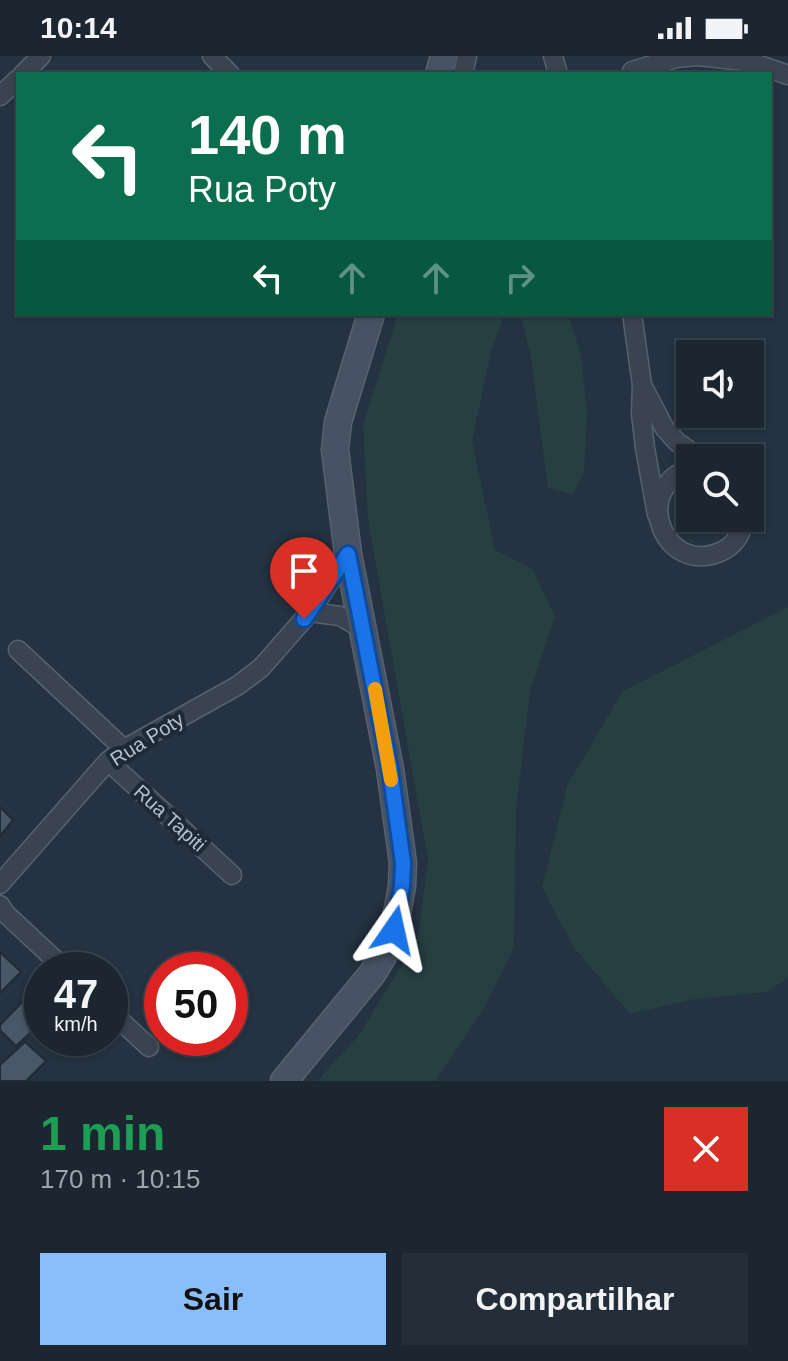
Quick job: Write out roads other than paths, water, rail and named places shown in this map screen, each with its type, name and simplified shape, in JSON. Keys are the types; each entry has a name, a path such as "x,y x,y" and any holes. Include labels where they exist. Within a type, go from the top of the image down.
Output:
{"main road":[{"path":"284,1081 372,974 383,956 394,930 402,886 403,863 390,769 354,617 335,450 338,422 370,316"}],"street":[{"path":"25,72 41,56"},
{"path":"212,56 228,72"},
{"path":"632,67 698,56 740,59 788,75"},
{"path":"0,96 16,81"},
{"path":"632,316 642,385 642,425 661,530 681,551 695,556 710,556 724,550 741,532"},
{"path":"642,385 665,429 680,444"},
{"path":"657,515 658,501 664,487 676,475"},
{"name":"Rua Poty","path":"0,884 108,761 237,686 261,668 310,612 348,554"},
{"path":"310,612 354,617"},
{"path":"18,650 124,749"},
{"name":"Rua Tapiti","path":"108,761 232,875"},
{"path":"0,905 47,952"},
{"path":"128,1028 144,1042"}]}
